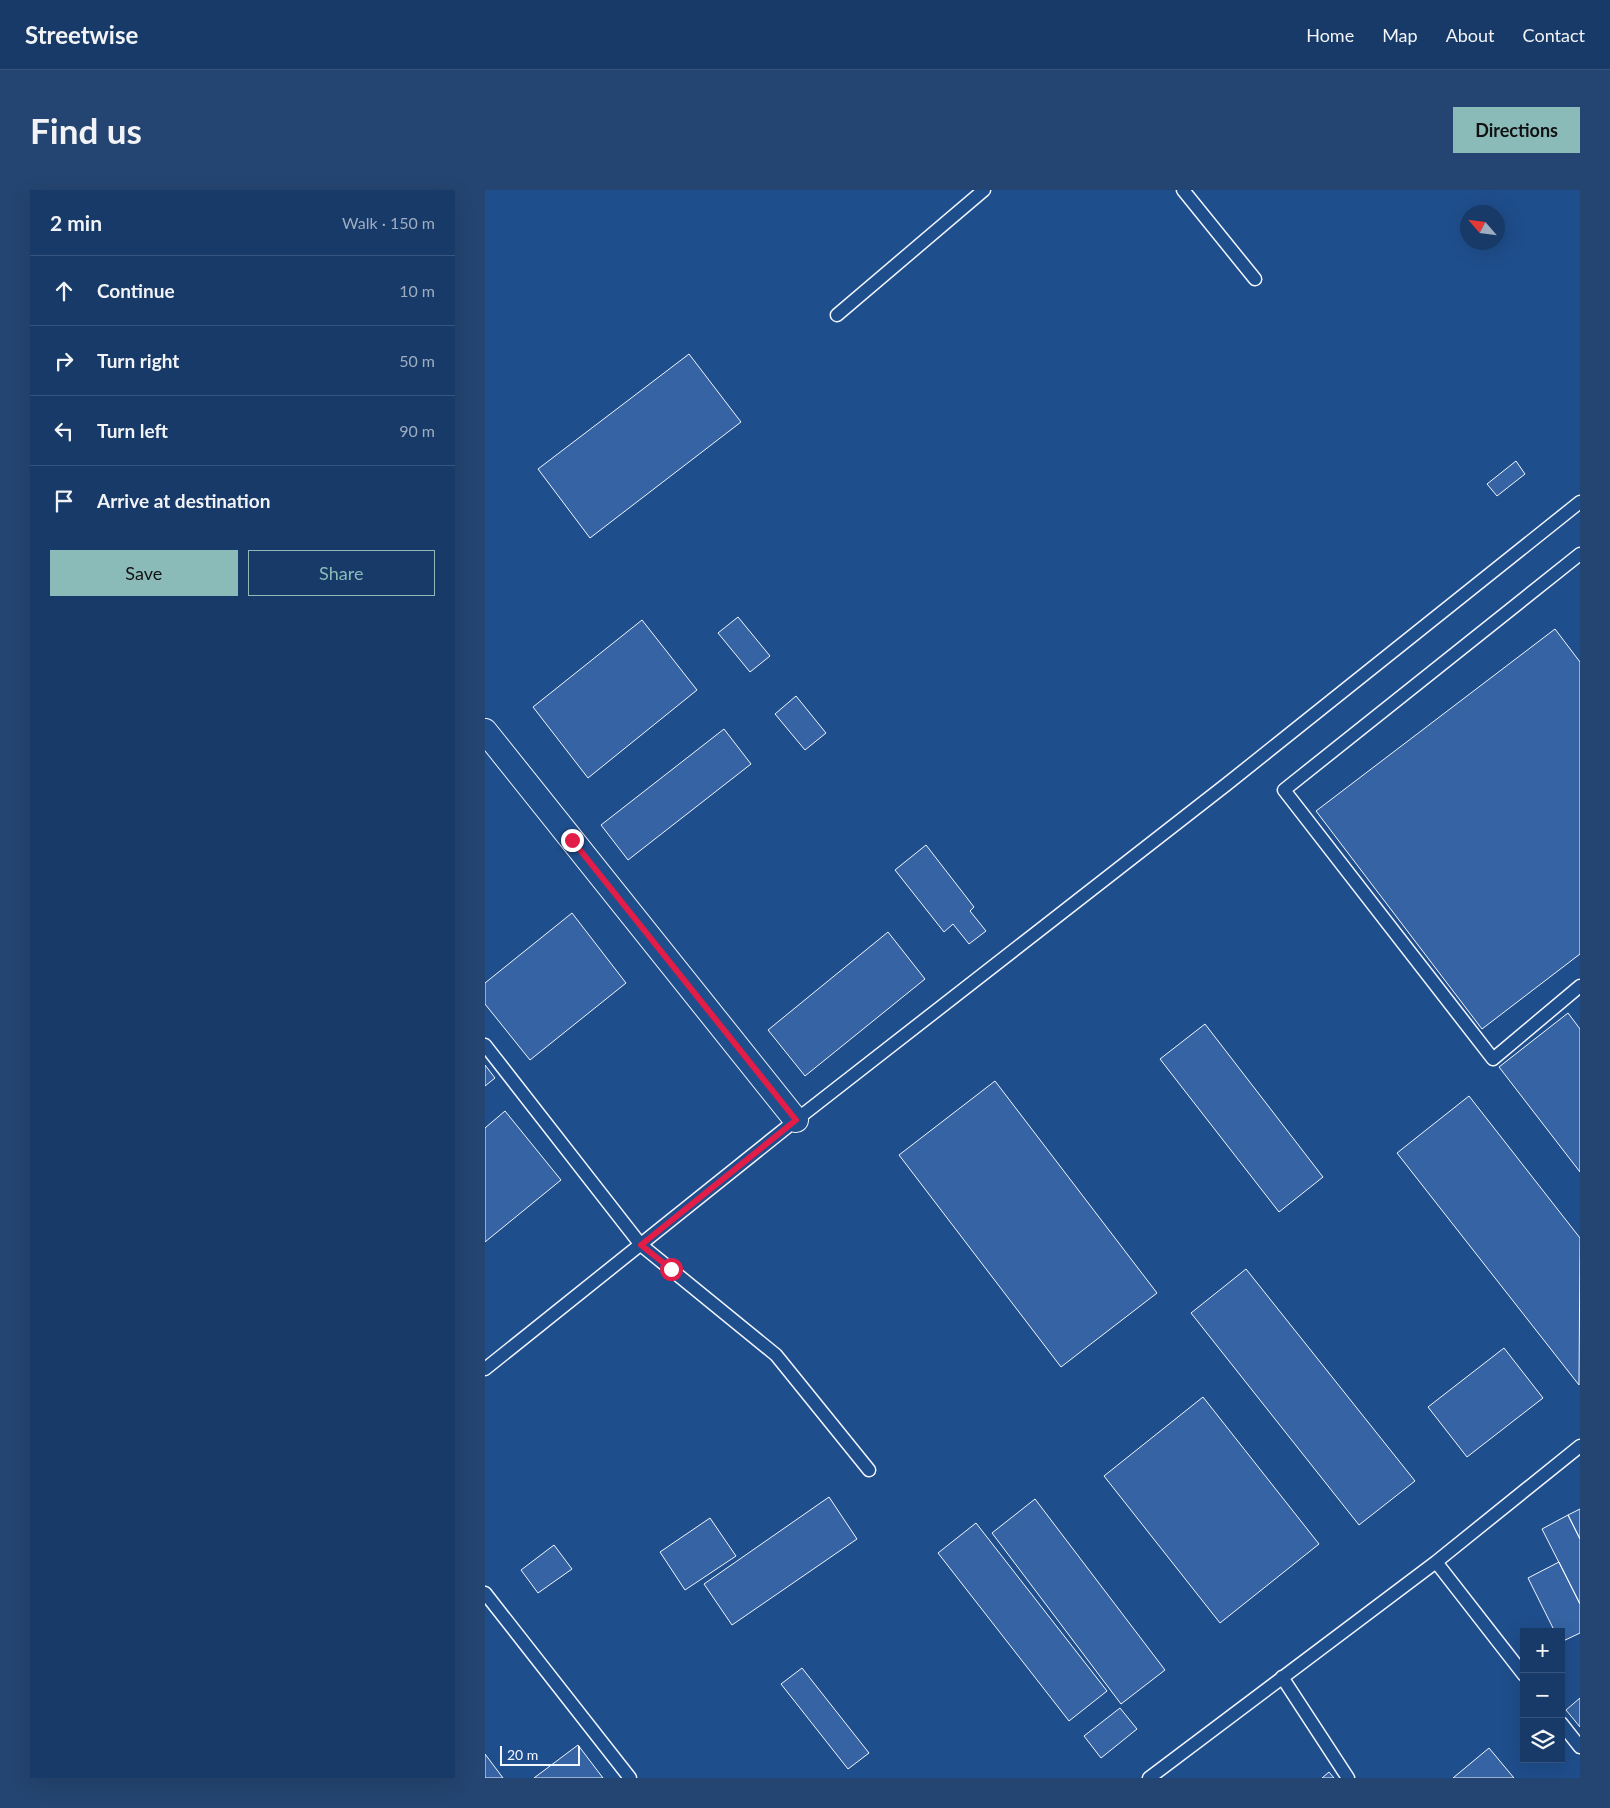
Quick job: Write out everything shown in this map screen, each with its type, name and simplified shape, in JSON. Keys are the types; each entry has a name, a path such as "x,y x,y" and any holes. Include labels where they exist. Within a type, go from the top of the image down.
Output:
{"street":[{"path":"485,731 796,1120"}],"lane":[{"path":"837,315 984,190"},
{"path":"1183,190 1255,279"},
{"path":"485,1368 796,1120 1227,784 1580,502"},
{"path":"1580,554 1284,790 1493,1059 1580,986"},
{"path":"485,1045 641,1245 776,1354 869,1470"},
{"path":"1149,1778 1436,1562 1580,1446"},
{"path":"1436,1562 1522,1673"},
{"path":"485,1593 630,1778"},
{"path":"1282,1677 1348,1778"},
{"path":"1565,1728 1580,1747"}],"building":[{"path":"689,354 741,422 590,538 538,469"},
{"path":"1516,461 1525,474 1497,496 1487,484"},
{"path":"738,617 770,656 750,672 718,633"},
{"path":"642,620 697,690 588,778 533,707"},
{"path":"1555,629 1580,662 1580,954 1482,1029 1316,811"},
{"path":"796,696 826,733 805,750 775,714"},
{"path":"724,729 751,764 628,860 601,825"},
{"path":"926,845 974,907 970,911 986,931 969,944 953,924 944,932 895,870"},
{"path":"572,913 626,983 530,1060 485,1004 485,983"},
{"path":"888,932 925,979 805,1076 768,1030"},
{"path":"1568,1013 1580,1029 1580,1172 1499,1067"},
{"path":"1205,1024 1323,1177 1279,1212 1160,1059"},
{"path":"485,1065 495,1078 485,1086"},
{"path":"995,1081 1157,1293 1061,1367 899,1155"},
{"path":"1469,1096 1580,1238 1579,1385 1397,1153"},
{"path":"505,1111 561,1180 485,1242 485,1128"},
{"path":"1246,1269 1415,1481 1359,1525 1191,1313"},
{"path":"1504,1348 1543,1398 1467,1457 1428,1407"},
{"path":"1203,1397 1319,1544 1220,1623 1104,1476"},
{"path":"829,1497 857,1539 732,1625 704,1584"},
{"path":"1035,1499 1165,1670 1121,1704 992,1533"},
{"path":"1580,1509 1580,1539 1568,1515"},
{"path":"1568,1515 1580,1539 1580,1604 1542,1529"},
{"path":"710,1518 736,1556 685,1590 660,1552"},
{"path":"976,1523 1107,1691 1069,1721 938,1553"},
{"path":"554,1545 572,1569 538,1593 521,1570"},
{"path":"1559,1562 1580,1604 1580,1633 1565,1640 1565,1628 1553,1628 1528,1578"},
{"path":"802,1668 869,1753 848,1769 781,1684"},
{"path":"1580,1698 1580,1727 1566,1710"},
{"path":"1120,1708 1137,1729 1101,1758 1084,1736"},
{"path":"578,1745 603,1778 534,1778"},
{"path":"1489,1748 1514,1778 1453,1778"},
{"path":"485,1754 503,1778 485,1778"},
{"path":"1329,1772 1334,1778 1322,1778"}],"route":[{"path":"572,840 796,1120 641,1245 671,1269"}]}
